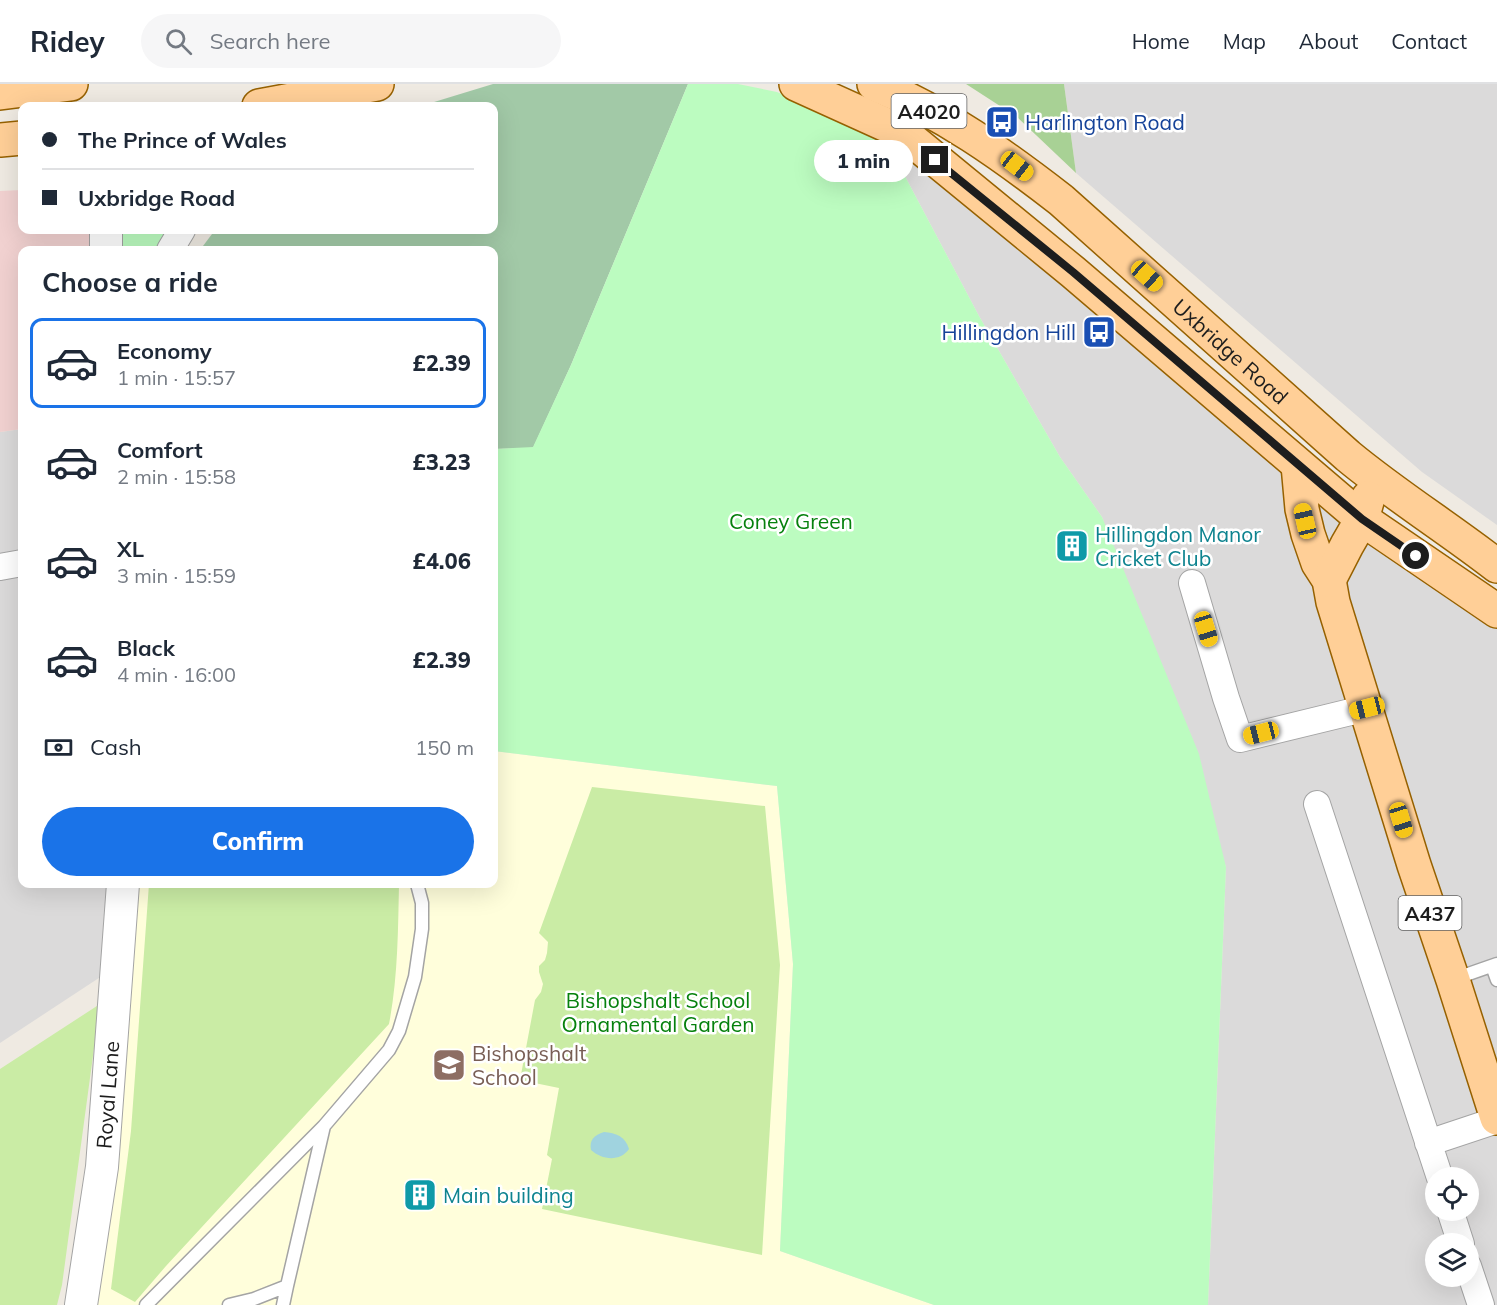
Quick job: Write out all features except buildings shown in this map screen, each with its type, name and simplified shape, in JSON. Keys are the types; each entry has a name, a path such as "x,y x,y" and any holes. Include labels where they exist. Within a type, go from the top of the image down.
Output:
{"main road":[{"path":"0,93 71,84"},
{"path":"280,102 377,84"},
{"name":"Uxbridge Road","path":"796,84 902,132 1073,272 1362,519 1497,611"},
{"name":"Uxbridge Road","path":"874,84 948,120 1017,166 1061,200 1371,475 1497,566"},
{"path":"0,140 18,138"},
{"name":"A437","path":"1298,465 1302,509 1308,534 1318,563 1329,580 1333,602 1414,865 1497,1119"},
{"path":"1329,580 1362,519 1368,500 1371,475"}],"street":[{"path":"0,567 18,564"},
{"path":"1192,583 1240,739 1367,708"},
{"path":"1317,804 1436,1167"},
{"name":"Royal Lane","path":"81,1305 102,1167 123,888"},
{"path":"1428,1143 1497,1119"},
{"path":"1475,1287 1481,1305"}],"lane":[{"path":"146,1305 324,1126 389,1050 399,1031 415,977 421,937 422,903 418,888"},
{"path":"1453,980 1495,965 1497,981"},
{"path":"283,1305 324,1126"},
{"path":"230,1305 254,1299 287,1286"}],"shaded area":[{"path":"493,84 688,84 571,365 533,448 498,449 498,246 203,246 212,234 498,234 498,102 434,102"},
{"path":"1064,84 1497,84 1497,525 1422,472 1076,173"},
{"path":"889,146 1036,242 1497,616 1497,1305 1208,1305 1226,867 1102,517 1060,457 979,316"},
{"path":"18,190 18,234 89,234 90,246 18,246 18,430 0,432 0,191"},
{"path":"18,430 18,888 118,888 108,972 0,1043 0,432"},
{"name":"Bishopshalt School","path":"498,751 777,786 793,964 780,1251 934,1305 81,1305 123,888 498,888"}],"green space":[{"name":"Coney Green","path":"688,84 738,84 777,92 846,123 889,146 979,316 1060,457 1102,517 1199,754 1226,867 1208,1305 934,1305 780,1251 793,964 777,786 498,751 498,449 533,447 571,365"},
{"path":"966,84 1064,84 1076,173 1017,117"},
{"path":"121,234 170,234 162,246 121,246"},
{"name":"Bishopshalt School Ornamental Garden","path":"592,787 765,806 780,965 762,1255 542,1209 552,1159 547,1155 559,1088 520,1080 535,1000 543,984 539,966 545,960 548,942 539,933"},
{"path":"149,888 399,888 396,972 389,1024 135,1302 111,1289 131,1131"},
{"path":"100,1004 62,1285 57,1305 0,1305 0,1069"}],"water":[{"path":"604,1132 620,1136 629,1149 616,1158 605,1158 595,1153 591,1150 592,1141 595,1136"}],"place":[{"name":"Harlington Road","path":"1002,122"},
{"name":"Hillingdon Hill","path":"1099,332"},
{"name":"Hillingdon Manor Cricket Club","path":"1072,546"},
{"name":"Bishopshalt School","path":"449,1065"},
{"name":"Main building","path":"420,1195"}],"route":[{"path":"935,160 1073,272 1362,519 1416,556"}]}
